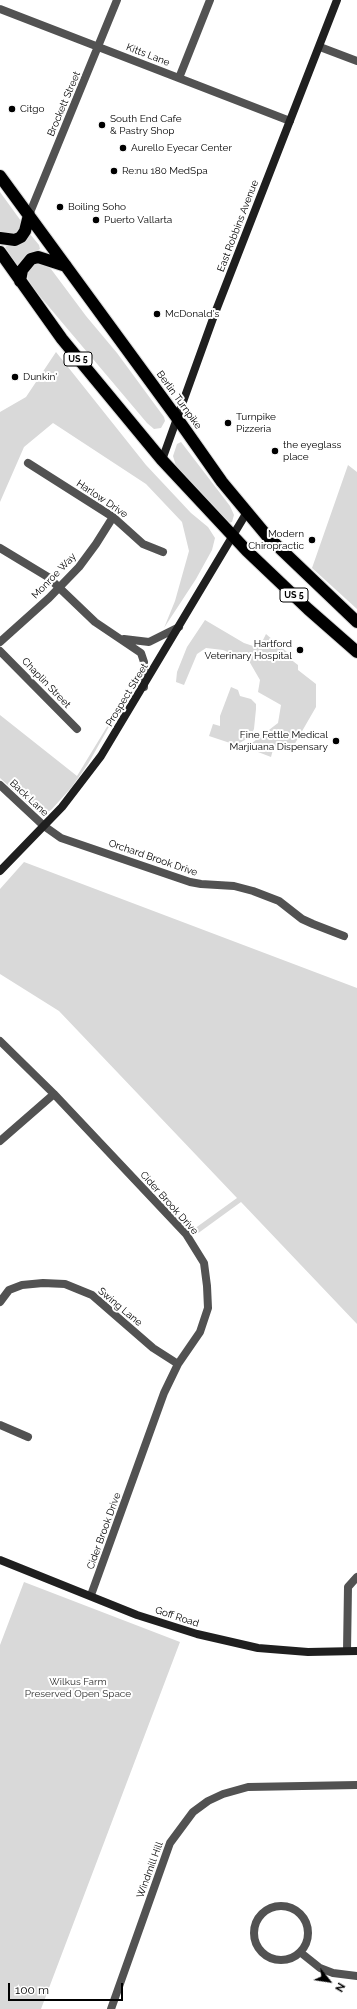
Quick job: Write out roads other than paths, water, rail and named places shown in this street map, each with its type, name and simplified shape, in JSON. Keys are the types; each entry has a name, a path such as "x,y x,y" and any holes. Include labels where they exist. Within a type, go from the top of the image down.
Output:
{"highway":[{"name":"Berlin Turnpike","path":"0,176 222,482 284,553 357,622"},
{"path":"0,238 15,240 21,236 25,232 29,215"},
{"name":"US 5","path":"0,252 74,354 162,460 233,535 304,604 357,652"},
{"path":"20,281 22,270 31,259 38,257 66,266"}],"main road":[{"name":"East Robbins Avenue","path":"162,460 214,316 320,47 337,0"},
{"name":"Prospect Street","path":"0,871 72,796 94,768 247,512"},
{"name":"Goff Road","path":"0,1560 91,1595 137,1615 197,1634 258,1648 308,1652 357,1651"}],"street":[{"name":"Brockett Street","path":"29,215 118,0"},
{"path":"179,78 210,0"},
{"name":"Kitts Lane","path":"0,10 290,121"},
{"path":"320,47 357,61"},
{"name":"Harlow Drive","path":"28,463 113,517 143,544 163,552"},
{"name":"Monroe Way","path":"0,642 60,587 88,555 113,517"},
{"path":"0,548 48,577 95,622 141,653 144,662 144,686"},
{"path":"118,637 149,642 179,627"},
{"name":"Chaplin Street","path":"0,651 77,729"},
{"name":"Back Lane","path":"0,785 44,826"},
{"name":"Orchard Brook Drive","path":"44,826 60,838 190,882 234,886 253,891 279,901 302,919 344,936"},
{"name":"Cider Brook Drive","path":"0,1041 54,1094 186,1234 204,1263 208,1308 200,1332 178,1364 164,1393 91,1595"},
{"path":"0,1141 54,1094"},
{"name":"Swing Lane","path":"0,1302 10,1290 22,1285 43,1283 65,1284 92,1295 153,1348 178,1364"},
{"path":"0,1425 28,1437"},
{"path":"347,1651 348,1587 357,1577"},
{"name":"Windmill Hill","path":"111,2009 170,1842 193,1812 208,1801 223,1794 248,1787 357,1785"},
{"path":"285,1906 296,1910 304,1918 308,1930 307,1942 300,1952 290,1958 278,1959 267,1955 258,1947 254,1935 256,1923 262,1913 273,1907 285,1906"},
{"path":"300,1952 320,1968 333,1973 357,1976"}],"place":[{"name":"Citgo","path":"12,109"},
{"name":"South End Cafe & Pastry Shop","path":"102,125"},
{"name":"Aurello Eyecar Center","path":"123,148"},
{"name":"Re:nu 180 MedSpa","path":"114,171"},
{"name":"Boiling Soho","path":"60,207"},
{"name":"Puerto Vallarta","path":"96,220"},
{"name":"McDonald's","path":"157,314"},
{"name":"Dunkin'","path":"15,377"},
{"name":"Turnpike Pizzeria","path":"228,423"},
{"name":"the eyeglass place","path":"275,451"},
{"name":"Modern Chiropractic","path":"312,540"},
{"name":"Hartford Veterinary Hospital","path":"300,650"},
{"name":"Fine Fettle Medical Marjiuana Dispensary","path":"336,741"}],"park label":[{"name":"Wilkus Farm Preserved Open Space","path":"78,1688"}]}
